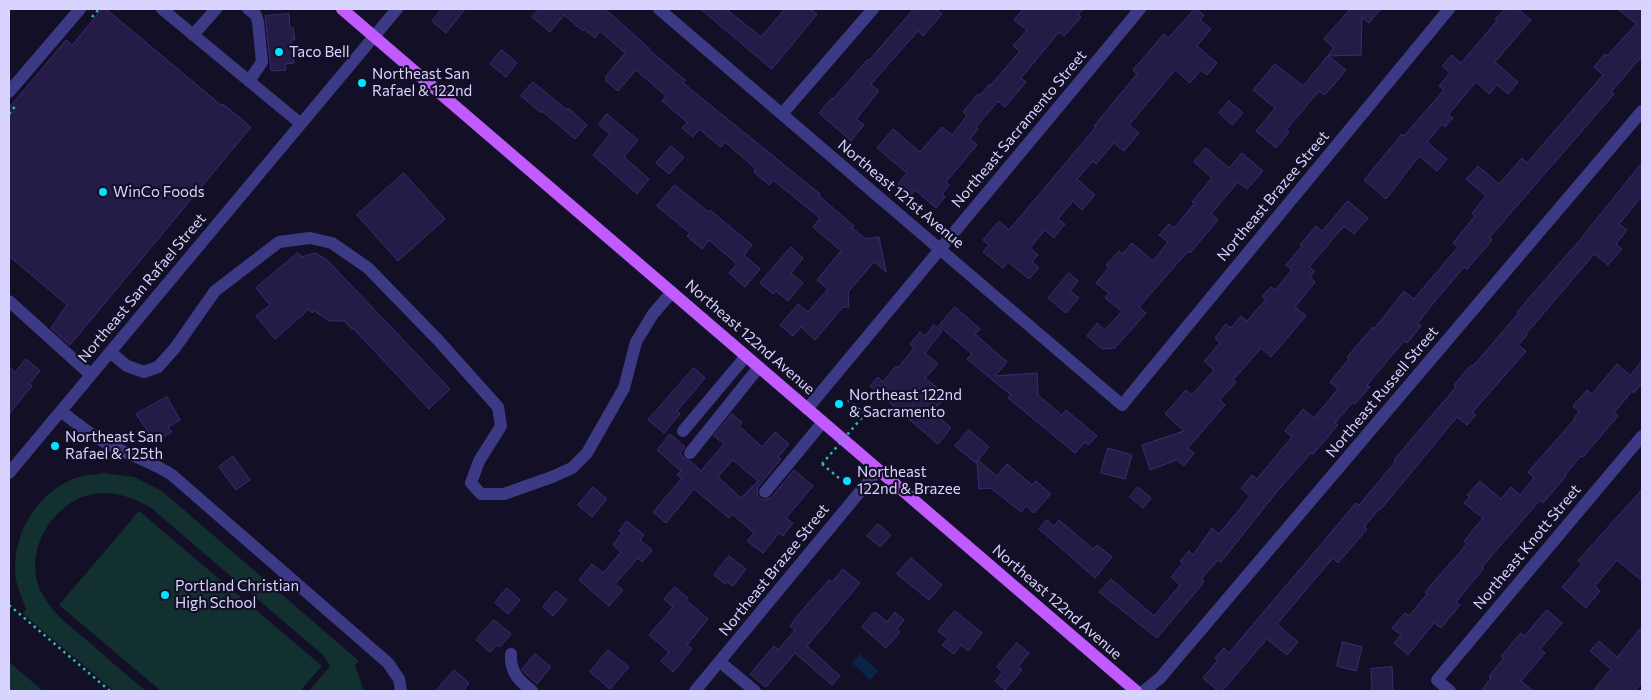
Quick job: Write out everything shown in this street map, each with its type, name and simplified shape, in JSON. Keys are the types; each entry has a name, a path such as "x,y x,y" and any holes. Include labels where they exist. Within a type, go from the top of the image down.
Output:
{"main road":[{"name":"Northeast 122nd Avenue","path":"342,9 1136,691"}],"street":[{"path":"9,92 80,9"},
{"path":"162,9 301,124"},
{"path":"193,35 216,9"},
{"path":"248,9 256,15 258,22 262,62 249,81"},
{"name":"Northeast San Rafael Street","path":"9,473 397,9"},
{"name":"Northeast 121st Avenue","path":"658,9 1122,404"},
{"path":"782,114 873,9"},
{"name":"Northeast Sacramento Street","path":"808,408 1140,9"},
{"name":"Northeast Brazee Street","path":"1122,404 1449,9"},
{"name":"Northeast Russell Street","path":"1144,691 1167,670 1642,111"},
{"path":"110,352 127,366 144,372 158,367 175,348 215,291 279,242 310,238 332,243 368,268 438,340 498,407 501,426 479,461 471,483 481,494 504,494 572,468 587,454 624,388 636,342 653,314 672,292"},
{"path":"9,301 91,375"},
{"path":"683,431 746,356"},
{"path":"690,453 759,367"},
{"path":"61,411 114,448 157,465 172,475 388,663 399,679 401,691"},
{"path":"765,492 823,422"},
{"name":"Northeast Knott Street","path":"1450,691 1437,680 1642,436"},
{"name":"Northeast Brazee Street","path":"696,691 878,470"},
{"path":"511,654 510,663 514,673 518,680 532,691"},
{"path":"720,662 755,691"}],"path":[{"path":"840,479 822,464 865,414 848,400"},
{"path":"9,605 110,691"}],"green space":[{"path":"103,473 134,477 162,491 359,661 355,665 364,691 309,691 330,666 324,656 150,507 124,496 107,493 89,495 73,502 59,513 47,527 39,543 36,560 37,578 43,595 52,609 69,626 146,691 114,691 23,614 26,609 16,580 15,565 21,534 36,507 59,486 73,479"},
{"path":"139,511 322,666 300,691 161,691 59,605"},
{"path":"9,662 43,691 9,691"}],"water":[{"path":"860,654 878,671 870,680 852,663"}],"building":[{"name":"WinCo Foods","path":"102,9 106,9 222,106 223,104 251,127 70,345 51,328 67,305 9,256 9,108 66,40 72,45"},
{"path":"442,9 465,9 446,33 432,21"},
{"path":"540,9 605,9 685,80 683,83 820,194 819,196 854,226 852,228 866,239 879,237 886,272 874,262 848,292 849,307 843,307 815,340 801,327 793,336 780,325 798,304 808,312 828,289 817,280 841,251 813,227 820,218 773,180 769,185 754,172 756,169 725,142 721,147 699,129 693,137 682,128 687,122 662,101 666,96 636,70 618,91 606,81 606,76 625,53 600,31 595,38 584,29 583,31 564,15 550,32 532,17"},
{"path":"701,9 726,9 761,37 785,9 810,9 817,14 772,69"},
{"path":"914,9 935,9 942,14 923,36 918,31 871,84 879,91 856,119 864,125 851,141 819,113"},
{"path":"1024,9 1083,9 1078,15 1081,17 1064,36 1059,32 1021,78 1026,82 1005,107 998,101 976,127 978,129 970,139 977,145 946,182 949,185 942,194 945,197 936,208 915,190 911,195 898,184 907,173 877,148 893,129 920,152 942,127 952,135 967,116 963,112 978,94 980,95 991,85 1020,51 1013,46 1027,30 1014,20"},
{"path":"1195,9 1204,15 1200,20 1211,29 1197,46 1217,63 1207,75 1201,70 1190,83 1175,70 1129,125 1139,133 1124,151 1114,143 1096,164 1093,161 1077,179 1095,195 1082,210 1073,201 1058,219 1065,224 1054,238 1045,230 1030,248 1038,255 1032,262 1039,268 1029,279 1008,262 1003,268 983,252 989,245 983,240 999,221 1009,230 1096,127 1094,126 1137,74 1133,70 1164,34 1168,38"},
{"path":"1351,9 1381,9 1369,23 1362,17 1361,55 1328,56 1346,70 1325,95 1319,91 1286,130 1289,132 1276,148 1256,131 1275,108 1253,90 1275,64 1303,86 1334,48 1324,39"},
{"path":"1505,9 1518,9 1531,20 1495,62 1518,82 1508,94 1497,85 1489,94 1476,82 1448,115 1453,118 1445,127 1442,124 1427,142 1447,159 1437,171 1419,156 1386,199 1364,180 1402,134 1404,136 1444,90 1439,86 1450,73 1442,66 1452,55 1461,63"},
{"path":"1618,9 1642,9 1642,56 1611,92 1614,94 1489,238 1492,240 1467,269 1464,267 1435,301 1418,323 1421,326 1407,343 1404,341 1367,385 1370,387 1355,404 1353,402 1335,423 1338,425 1275,494 1221,562 1218,560 1201,579 1204,581 1199,588 1157,638 1099,592 1111,579 1154,616 1180,585 1171,577 1183,563 1180,561 1189,551 1193,555 1212,528 1219,534 1239,510 1250,496 1241,488 1252,475 1257,479 1292,437 1285,431 1303,409 1314,418 1338,389 1330,382 1349,359 1347,357 1373,327 1374,329 1404,291 1414,299 1458,247 1453,243 1475,216 1472,213 1486,196 1466,179 1478,166 1499,184 1522,158 1527,163 1603,75 1594,67 1605,54 1607,56 1636,24"},
{"name":"Taco Bell","path":"289,14 290,28 293,28 295,40 291,40 294,63 285,64 286,70 271,71 265,16"},
{"path":"502,50 517,63 506,77 490,64"},
{"path":"533,82 587,125 575,139 521,96"},
{"path":"1229,101 1243,113 1232,125 1219,113"},
{"path":"607,114 638,140 624,157 649,179 637,194 593,155 610,134 599,125"},
{"path":"671,146 684,157 669,174 656,163"},
{"path":"1206,148 1229,168 1242,153 1263,171 1247,189 1238,182 1211,214 1218,220 1139,307 1146,313 1115,348 1102,349 1087,336 1097,323 1105,330 1122,311 1105,298 1109,293 1096,283 1109,267 1106,265 1119,251 1122,254 1132,243 1153,261 1168,242 1159,235 1169,224 1174,228 1195,203 1192,202 1212,178 1194,162"},
{"path":"1642,163 1642,196 1619,224 1627,230 1616,244 1622,249 1608,265 1594,254 1526,334 1518,345 1526,351 1472,413 1476,415 1467,425 1457,417 1364,527 1367,529 1338,563 1333,558 1277,624 1298,642 1287,655 1267,639 1222,691 1218,691 1203,678 1218,660 1215,658 1224,648 1229,653 1356,503 1359,505 1396,461 1394,460 1456,387 1454,385 1518,314 1517,312 1579,241"},
{"path":"404,173 445,219 398,261 357,215"},
{"path":"675,185 708,212 710,210 752,245 744,255 760,269 745,287 729,273 737,264 709,240 702,249 687,236 690,233 657,206"},
{"path":"1348,201 1368,218 1354,234 1344,226 1309,267 1315,271 1310,277 1315,282 1295,307 1306,316 1271,357 1261,348 1233,380 1236,382 1220,400 1225,405 1188,448 1194,453 1184,466 1177,460 1150,470 1142,445 1184,431 1165,414 1186,390 1192,395 1214,370 1204,361 1220,343 1215,338 1226,324 1231,328 1241,316 1247,321 1266,299 1262,296 1271,287 1275,290 1292,270 1286,265 1302,246 1300,245 1316,226 1322,231"},
{"path":"791,247 803,258 791,273 803,283 788,301 776,291 773,294 760,283"},
{"path":"298,253 302,257 315,253 327,260 450,389 429,409 353,328 344,321 330,321 314,311 312,313 309,309 275,339 256,316 270,305 256,288"},
{"path":"1069,273 1078,281 1070,291 1079,298 1066,313 1048,298"},
{"path":"955,307 980,329 975,334 1007,362 995,376 1037,373 1038,395 1062,415 1066,410 1097,436 1088,445 1085,442 1075,453 1008,398 1011,395 967,359 972,354 939,326"},
{"path":"934,325 942,331 925,353 938,364 925,378 947,396 935,409 943,416 941,419 951,428 938,444 870,386 878,377 883,382 896,366 898,368 914,348 910,344 920,332 925,336"},
{"path":"26,359 40,371 29,384 32,386 9,414 9,367 15,372"},
{"path":"1642,361 1642,383 1634,393 1632,391 1614,413 1618,416 1583,457 1581,456 1543,503 1540,500 1482,567 1484,568 1456,602 1460,605 1441,628 1434,623 1408,655 1394,643 1401,635 1392,628 1405,613 1409,616 1427,594 1425,592 1467,544 1464,541 1483,518 1464,503 1470,497 1467,495 1480,481 1501,499 1511,487 1520,495 1534,478 1528,472 1575,419 1579,412 1573,406 1587,390 1592,394 1617,364 1630,375"},
{"path":"694,368 705,378 677,411 680,414 664,433 648,420"},
{"path":"167,397 180,420 168,427 172,432 155,442 136,414"},
{"path":"732,414 742,422 739,426 762,447 775,432 789,444 778,457 781,459 758,487 757,494 759,498 764,500 771,498 794,470 813,486 786,518 793,523 783,536 779,533 763,553 747,541 754,533 732,514 729,518 694,489 666,523 653,512 682,478 677,475 681,471 657,450 670,434 685,447 680,453 685,459 701,471 724,444 714,436","holes":["733,460 758,481 741,498 718,477"]},
{"path":"969,430 989,447 978,460 997,476 1007,464 1032,485 1036,481 1051,494 1034,513 1026,506 1021,512 991,488 979,489 977,461 976,463 955,446"},
{"path":"1108,448 1132,455 1125,479 1101,473"},
{"path":"233,456 250,480 236,490 219,467"},
{"path":"593,487 607,499 592,517 578,505"},
{"path":"1138,487 1151,498 1143,508 1130,497"},
{"path":"1642,490 1642,581 1617,560 1595,586 1600,591 1586,608 1562,587 1582,564 1578,561"},
{"path":"1047,520 1054,526 1059,520 1093,549 1097,545 1112,557 1095,578 1039,529"},
{"path":"627,521 644,535 640,540 652,550 642,562 638,558 615,584 623,590 609,606 579,580 592,564 603,573 621,552 613,545 622,533 619,531"},
{"path":"878,524 891,535 880,547 867,536"},
{"path":"729,556 746,569 733,586 727,582 725,584 714,575"},
{"path":"911,558 942,585 929,600 897,574"},
{"path":"843,569 860,583 807,646 840,676 832,685 795,653 766,687 750,674 774,646 778,650 795,630 790,626 797,616 829,580 832,582"},
{"path":"675,587 688,598 686,600 708,619 687,645 692,649 673,672 661,661 669,652 649,635 673,607 664,599"},
{"path":"507,588 520,600 508,614 495,603"},
{"path":"556,591 567,600 553,616 543,607"},
{"path":"1547,610 1562,623 1540,649 1545,653 1521,681 1533,691 1481,691 1491,678 1489,676 1504,658 1501,656 1521,633 1524,636"},
{"path":"955,611 982,633 968,651 961,645 954,654 942,645 948,639 938,631"},
{"path":"875,612 887,622 895,612 904,620 897,629 900,632 886,648 862,627"},
{"path":"494,620 511,634 500,647 497,645 490,652 476,640"},
{"path":"1642,627 1642,682 1635,691 1593,691 1611,669 1590,651 1599,641 1617,657"},
{"path":"1343,642 1362,647 1356,671 1337,666"},
{"path":"1017,643 1029,653 1018,667 1022,670 1005,690 995,681 1003,672 997,667"},
{"path":"608,650 629,667 610,689 590,672"},
{"path":"535,654 551,667 537,684 522,670"},
{"path":"1392,667 1393,691 1372,691 1371,669"},
{"path":"454,670 469,683 463,691 436,691"}],"place":[{"name":"Taco Bell","path":"279,52"},
{"name":"Northeast San Rafael & 122nd","path":"362,83"},
{"name":"WinCo Foods","path":"103,192"},
{"name":"Northeast 122nd & Sacramento","path":"839,404"},
{"name":"Northeast San Rafael & 125th","path":"55,446"},
{"name":"Northeast 122nd & Brazee","path":"847,481"},
{"name":"Portland Christian High School","path":"165,595"}]}
